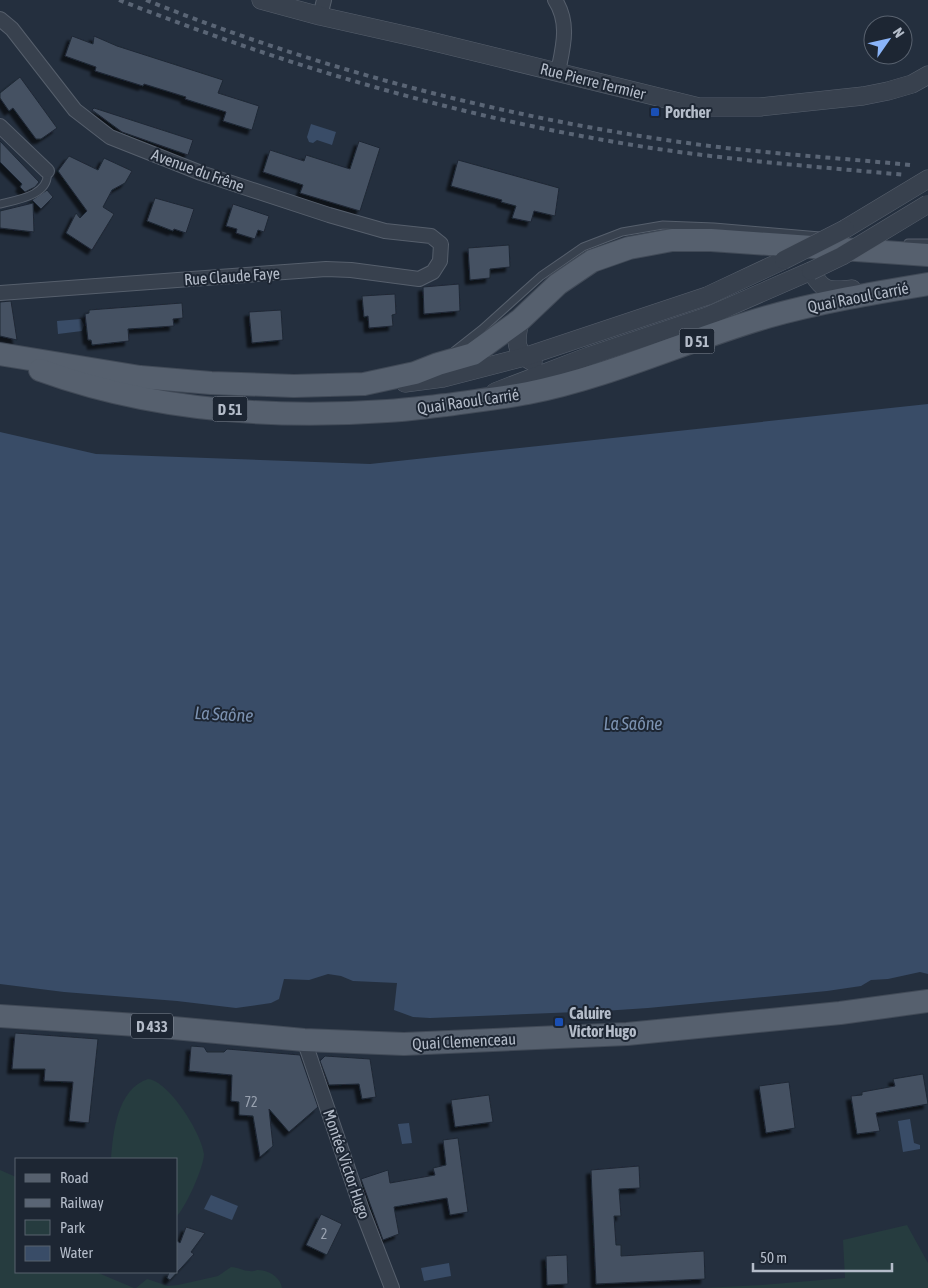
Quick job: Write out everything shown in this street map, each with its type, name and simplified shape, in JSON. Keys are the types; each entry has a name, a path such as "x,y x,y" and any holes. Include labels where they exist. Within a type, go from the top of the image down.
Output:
{"main road":[{"name":"Quai Raoul Carrié","path":"0,355 140,377 211,383 294,386 364,384 415,373 473,354 520,320 558,284 592,261 628,248 672,240 711,240 928,255"},
{"name":"Quai Raoul Carrié","path":"0,355 73,382 146,398 212,408 292,414 388,411 528,393 592,376 766,318 832,301 928,283"},
{"name":"Quai Clemenceau","path":"0,1016 152,1026 304,1040 404,1044 627,1034 840,1013 928,1001"}],"street":[{"name":"Rue Pierre Termier","path":"261,0 322,8 418,38 699,107 760,107 863,96 912,84 928,75"},
{"path":"555,0 562,10 565,31 558,72"},
{"name":"Avenue du Frêne","path":"0,19 12,29 76,110 110,137 201,173 329,215 385,231 431,236 441,244"},
{"path":"0,126 47,171"},
{"path":"928,179 850,236 812,260 811,271 819,285 831,291 928,283"},
{"path":"466,402 589,356 708,316 842,256 928,204"},
{"path":"364,384 402,383 443,378 524,357 707,296 784,260 850,236"},
{"name":"Rue Claude Faye","path":"0,293 326,269 351,270 419,279 433,272 440,261 441,244"},
{"path":"520,320 516,339 524,357 543,366 589,356"},
{"name":"Montée Victor Hugo","path":"304,1040 363,1212 392,1288"}],"lane":[{"path":"0,204 29,197 45,184 48,178 47,171"},
{"name":"Quai Raoul Carrié","path":"438,364 482,329 540,276 582,248 622,232 663,225 850,236 885,241"},
{"path":"904,242 928,243"}],"green space":[{"path":"148,1079 165,1089 191,1122 202,1145 204,1154 201,1168 178,1215 178,1158 111,1158 115,1125 123,1102 129,1092 138,1084"},
{"path":"0,1170 15,1177 15,1273 98,1273 134,1288 0,1288"},
{"path":"907,1225 928,1263 928,1288 702,1288 845,1278 843,1240"},
{"path":"231,1267 247,1271 266,1271 277,1278 282,1288 136,1288 147,1279 168,1286 178,1285 218,1276"}],"water":[{"path":"311,124 336,132 332,145 317,140 313,143 309,142 307,137"},
{"path":"81,319 84,325 82,331 58,334 57,321"},
{"name":"La Saône","path":"928,404 928,974 920,972 888,979 871,980 861,986 827,991 648,1008 430,1018 413,1017 394,1010 397,983 353,981 341,976 328,974 309,980 284,979 279,999 271,1003 236,1008 0,984 0,432 96,454 370,464"},
{"path":"910,1119 914,1143 920,1145 920,1149 903,1152 898,1121"},
{"path":"409,1123 412,1143 402,1144 398,1124"},
{"path":"211,1195 238,1206 232,1220 204,1209"},
{"path":"449,1263 451,1276 424,1281 421,1268"}],"building":[{"path":"72,36 93,44 94,36 117,46 223,80 218,93 259,106 252,130 223,121 226,112 185,99 186,97 95,71 96,67 65,56"},
{"path":"20,77 57,128 41,139 36,139 13,108 9,111 0,98 0,93"},
{"path":"94,108 193,140 188,155 122,132 92,110"},
{"path":"0,141 39,182 35,187 25,192 20,187 22,184 0,162"},
{"path":"359,141 380,148 360,211 300,193 303,185 263,172 270,150 304,161 306,155 350,169"},
{"path":"69,156 98,170 104,158 132,171 125,183 112,190 103,207 114,214 92,250 66,233 76,213 80,218 87,211 58,171"},
{"path":"458,160 559,188 555,216 534,211 531,222 512,218 516,206 501,202 502,200 451,186"},
{"path":"47,190 53,197 41,209 32,200"},
{"path":"155,198 194,209 186,233 174,229 173,231 147,221"},
{"path":"33,203 34,232 0,228 0,211"},
{"path":"233,204 269,216 264,232 258,230 255,239 236,233 237,229 226,226"},
{"path":"509,245 510,267 490,269 490,278 470,280 468,248"},
{"path":"459,284 460,311 424,314 423,287"},
{"path":"395,294 396,314 392,315 393,326 369,328 368,316 364,317 362,296"},
{"path":"11,301 17,340 0,336 0,302"},
{"path":"182,303 183,318 173,319 174,326 128,329 129,341 92,345 91,340 88,340 85,314 89,313 89,310"},
{"path":"281,310 283,340 252,343 249,312"},
{"path":"15,1033 98,1039 89,1123 69,1121 73,1082 44,1081 45,1069 12,1069"},
{"path":"191,1046 204,1047 207,1052 224,1052 227,1049 300,1055 318,1107 289,1132 269,1109 273,1146 260,1157 253,1116 239,1115 239,1102 231,1101 232,1075 189,1071"},
{"path":"325,1056 370,1059 376,1097 362,1099 359,1084 329,1085 320,1061"},
{"path":"923,1074 928,1104 876,1113 880,1131 857,1134 851,1096 895,1086 893,1079"},
{"path":"789,1082 795,1128 766,1133 759,1086"},
{"path":"489,1095 493,1122 455,1127 451,1100"},
{"path":"458,1138 468,1212 450,1215 447,1198 394,1207 399,1234 383,1240 361,1179 388,1170 390,1183 435,1175 433,1168 446,1165 443,1140"},
{"path":"639,1166 640,1188 619,1189 621,1216 614,1216 616,1245 621,1245 621,1256 704,1251 705,1279 596,1284 591,1170"},
{"path":"321,1214 342,1224 327,1255 306,1245"},
{"path":"186,1227 205,1233 191,1252 194,1254 178,1271 178,1242 180,1243"},
{"path":"567,1255 568,1284 547,1285 546,1256"},
{"path":"169,1273 176,1273 170,1280 167,1278"}],"railway":[{"path":"119,0 240,45 301,65 363,84 488,116 551,130 651,148 760,162 906,175"},
{"path":"146,0 213,26 281,49 419,90 490,107 631,135 702,145 910,165"}],"place":[{"name":"Porcher","path":"655,112"},
{"name":"Caluire Victor Hugo","path":"559,1022"}]}
